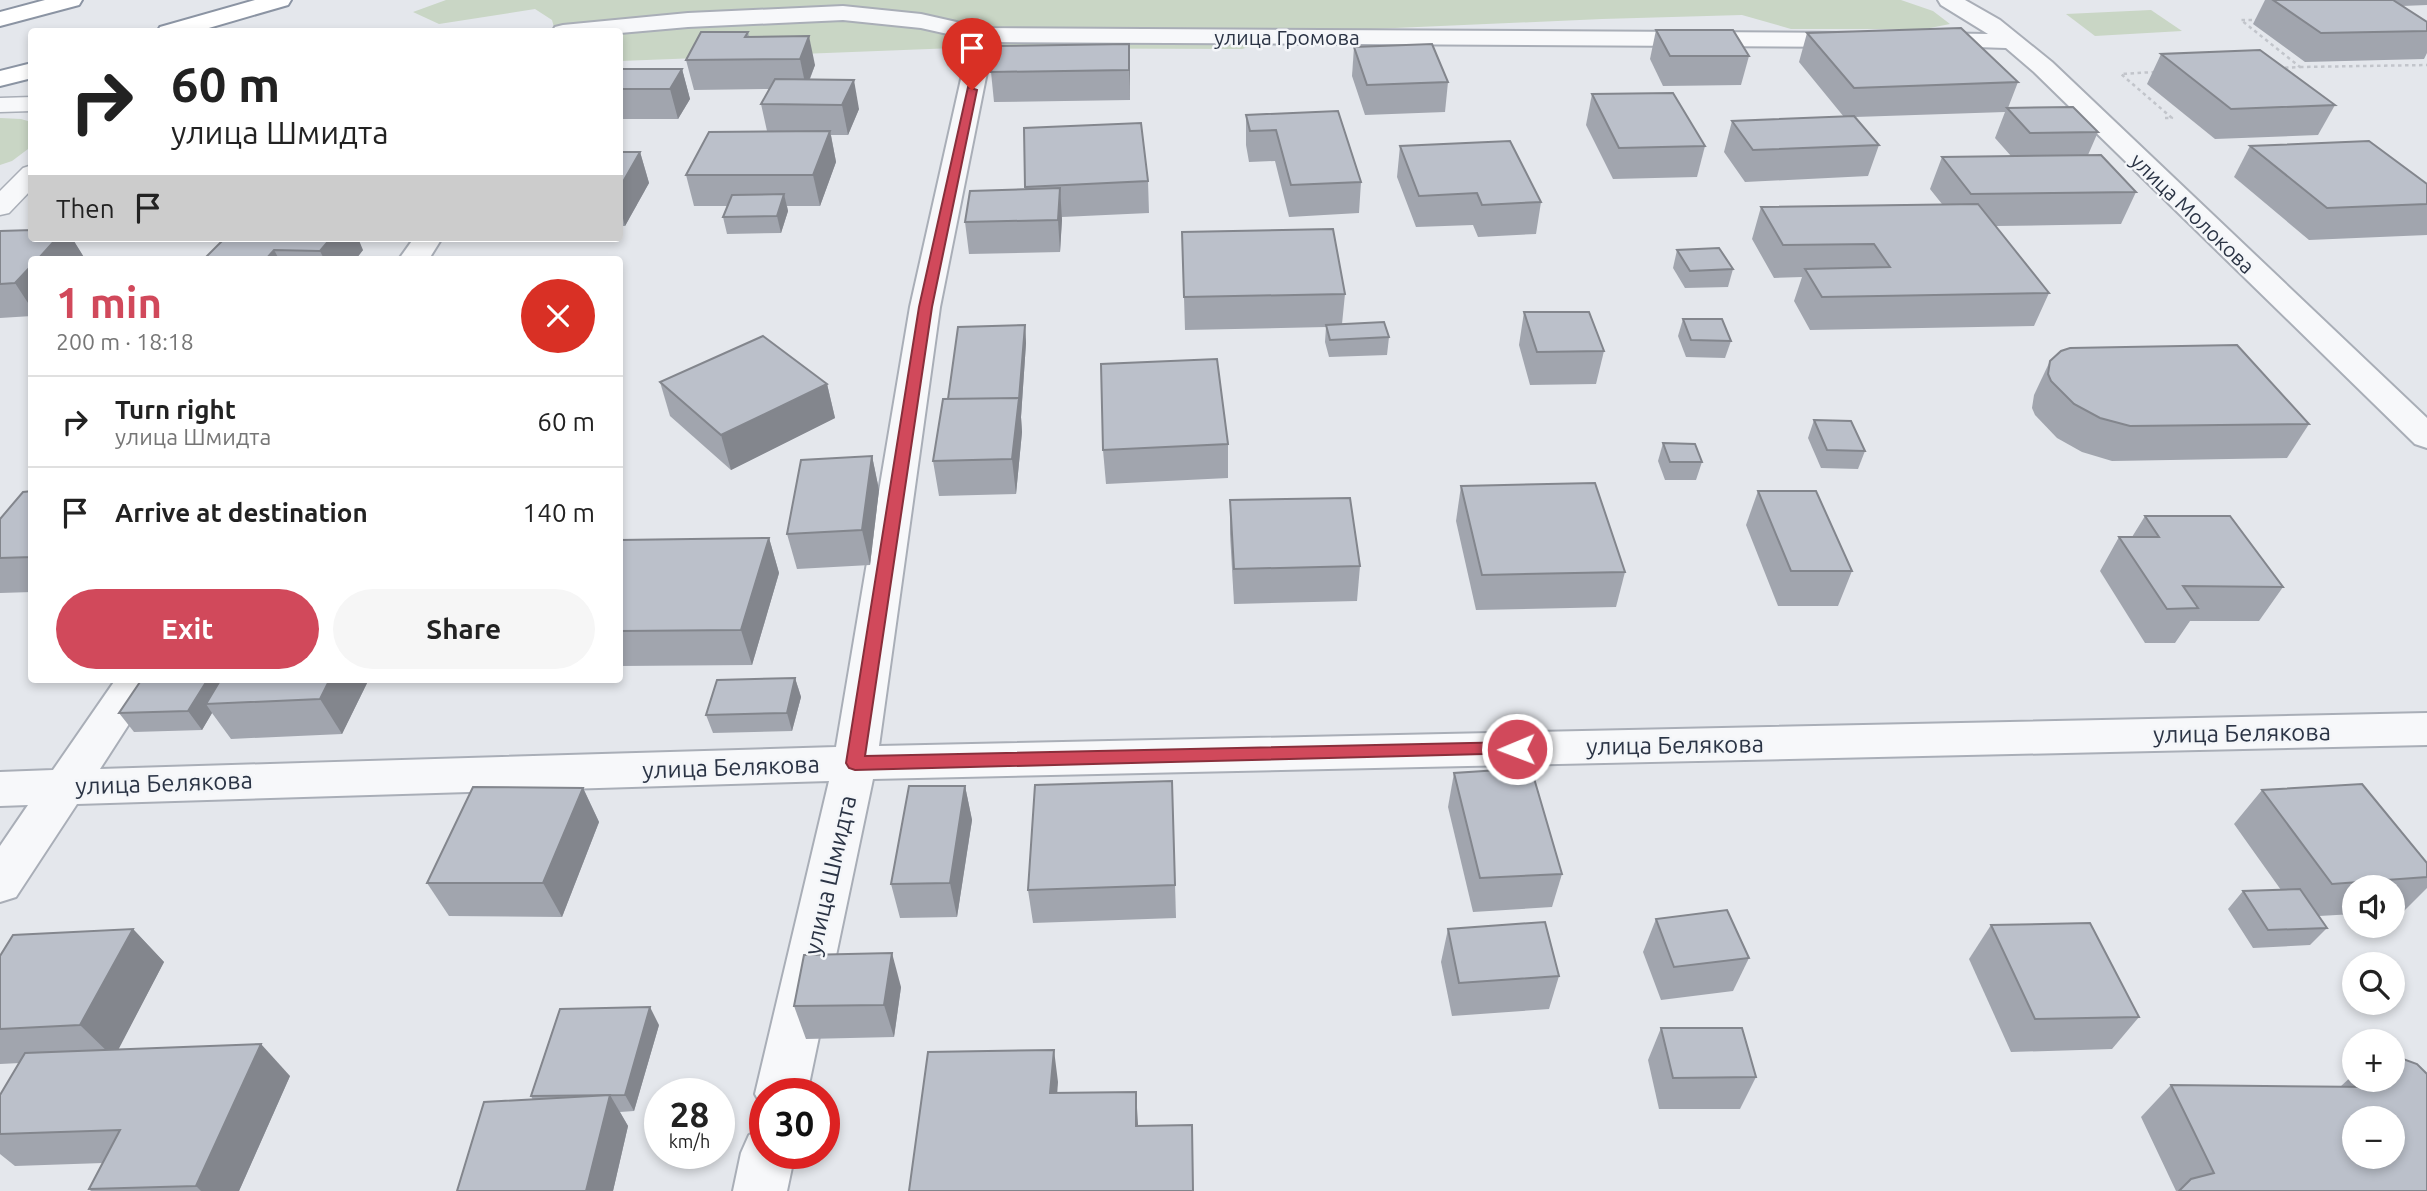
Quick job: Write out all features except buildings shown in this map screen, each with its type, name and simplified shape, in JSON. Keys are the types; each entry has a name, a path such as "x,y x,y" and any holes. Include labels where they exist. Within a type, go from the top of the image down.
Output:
{"highway":[{"path":"0,19 71,0"},
{"path":"182,28 280,0"},
{"path":"0,79 28,71"}],"street":[{"name":"улица Молокова","path":"1949,0 1982,19 2043,67 2427,438"},
{"name":"улица Громова","path":"598,28 688,20 843,13 922,21 983,35 1873,40"},
{"name":"улица Шмидта","path":"785,1078 855,763 925,307 983,35"},
{"path":"1901,40 2012,41"},
{"path":"0,883 135,683"},
{"name":"улица Белякова","path":"0,789 855,763 2427,729"},
{"path":"760,1191 765,1169"}],"lane":[{"path":"202,28 234,13"},
{"path":"0,105 28,104"},
{"path":"0,207 28,177"}],"path":[{"path":"2267,20 2241,20 2300,67"},
{"path":"2272,68 2427,65"},
{"path":"2097,121 2172,118 2121,74 2162,72"}],"green space":[{"path":"446,0 1901,0 1933,11 1950,24 1925,29 1791,29 1742,15 1304,32 1242,49 955,48 623,61 623,28 554,28 552,20 535,9 439,24 413,12"},
{"path":"2151,10 2182,31 2095,36 2066,14"},
{"path":"0,118 28,121 28,149 12,161 0,165"}],"route":[{"path":"972,90 925,307 855,763 1517,749"}]}
